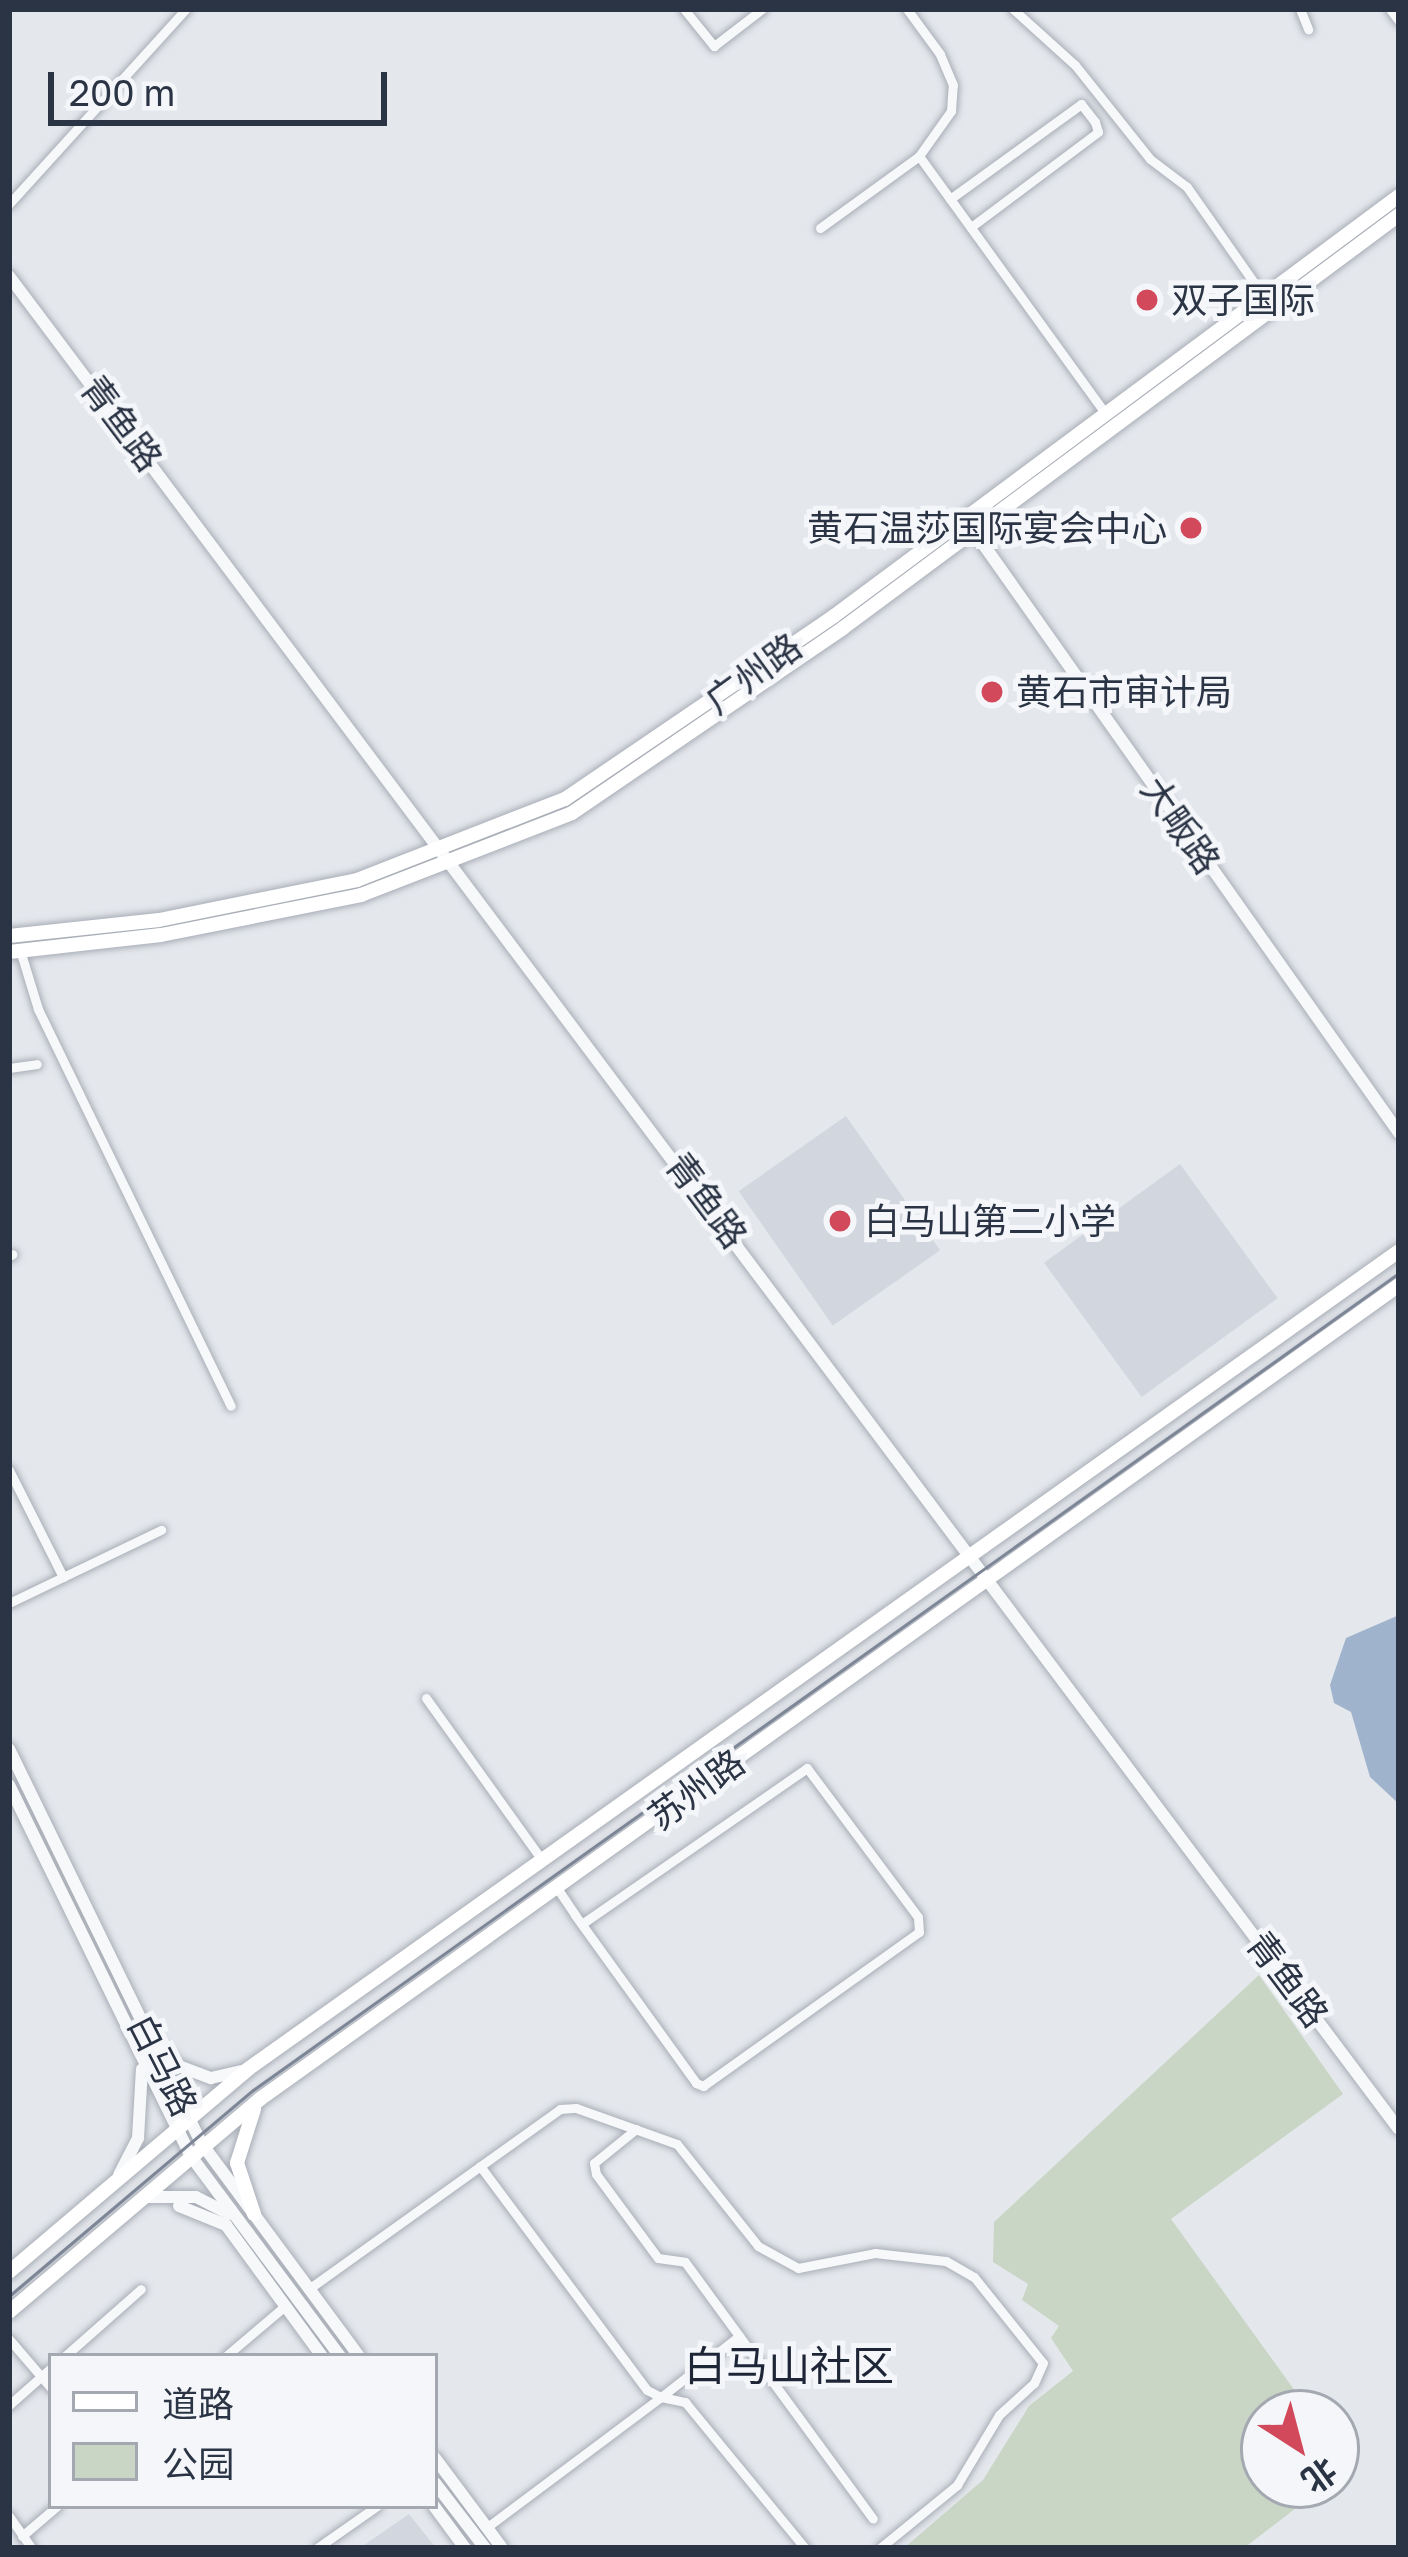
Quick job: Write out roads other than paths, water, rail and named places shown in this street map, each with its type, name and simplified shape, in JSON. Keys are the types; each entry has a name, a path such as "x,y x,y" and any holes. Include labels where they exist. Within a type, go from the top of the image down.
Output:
{"main road":[{"name":"广州路","path":"9,936 260,903 449,856 565,799 655,743 1399,196"},
{"name":"广州路","path":"15,951 263,917 572,813 663,756 1399,215"},
{"name":"苏州路","path":"10,2269 181,2120 248,2069 539,1856 1399,1251"},
{"name":"苏州路","path":"9,2312 130,2204 260,2099 1399,1286"},
{"path":"254,2214 237,2146 260,2099"}],"street":[{"path":"9,204 186,9"},
{"path":"684,9 714,46 762,9"},
{"path":"820,228 919,156 944,128 953,85 908,9"},
{"path":"1013,9 1100,92 1150,159 1187,187 1264,297"},
{"path":"1300,9 1308,29"},
{"path":"1390,9 1399,21"},
{"path":"950,199 1100,92"},
{"path":"970,227 1098,132 1081,104"},
{"path":"919,156 1106,414"},
{"name":"青鱼路","path":"9,275 1399,2128"},
{"name":"大畈路","path":"964,517 1399,1132"},
{"path":"15,951 38,1009 231,1406"},
{"path":"9,1068 37,1064"},
{"path":"9,1470 63,1577"},
{"path":"9,1603 161,1530"},
{"path":"426,1698 539,1856"},
{"name":"白马路","path":"9,1750 196,2150 250,2234 338,2353"},
{"path":"556,1888 582,1924 703,2086 919,1932 918,1917 807,1768 582,1924"},
{"name":"白马路","path":"9,1785 140,2036"},
{"path":"140,2036 179,2066 212,2078 248,2069"},
{"path":"119,2175 141,2122 145,2083 140,2036"},
{"path":"310,2288 560,2109 677,2144 758,2246 798,2268 875,2253 946,2261 974,2277 1043,2362 1034,2384 987,2431 957,2485 880,2548"},
{"path":"636,2129 594,2163 596,2174 658,2258 685,2262 873,2519"},
{"name":"白马路","path":"196,2150 254,2214 357,2353"},
{"path":"480,2166 646,2390 685,2402 805,2548"},
{"path":"130,2204 157,2193 196,2197 250,2234"},
{"path":"179,2206 226,2225 320,2353"},
{"path":"68,2353 141,2289"},
{"path":"230,2353 285,2306"},
{"path":"487,2527 739,2336"},
{"path":"9,2339 46,2372 9,2405"},
{"path":"438,2462 502,2548"},
{"path":"438,2486 485,2548"},
{"path":"22,2536 54,2509"},
{"path":"316,2548 373,2509"},
{"path":"436,2509 465,2548"},
{"path":"9,2516 31,2548"}],"water":[{"path":"1399,1615 1399,1804 1370,1777 1351,1712 1334,1703 1330,1685 1346,1638"}],"tram line":[{"path":"9,2296 253,2090 1399,1273"}],"place":[{"name":"双子国际","path":"1147,300"},
{"name":"黄石温莎国际宴会中心","path":"1191,528"},
{"name":"黄石市审计局","path":"992,692"},
{"name":"白马山第二小学","path":"840,1221"}],"district":[{"name":"白马山社区","path":"789,2365"}]}
